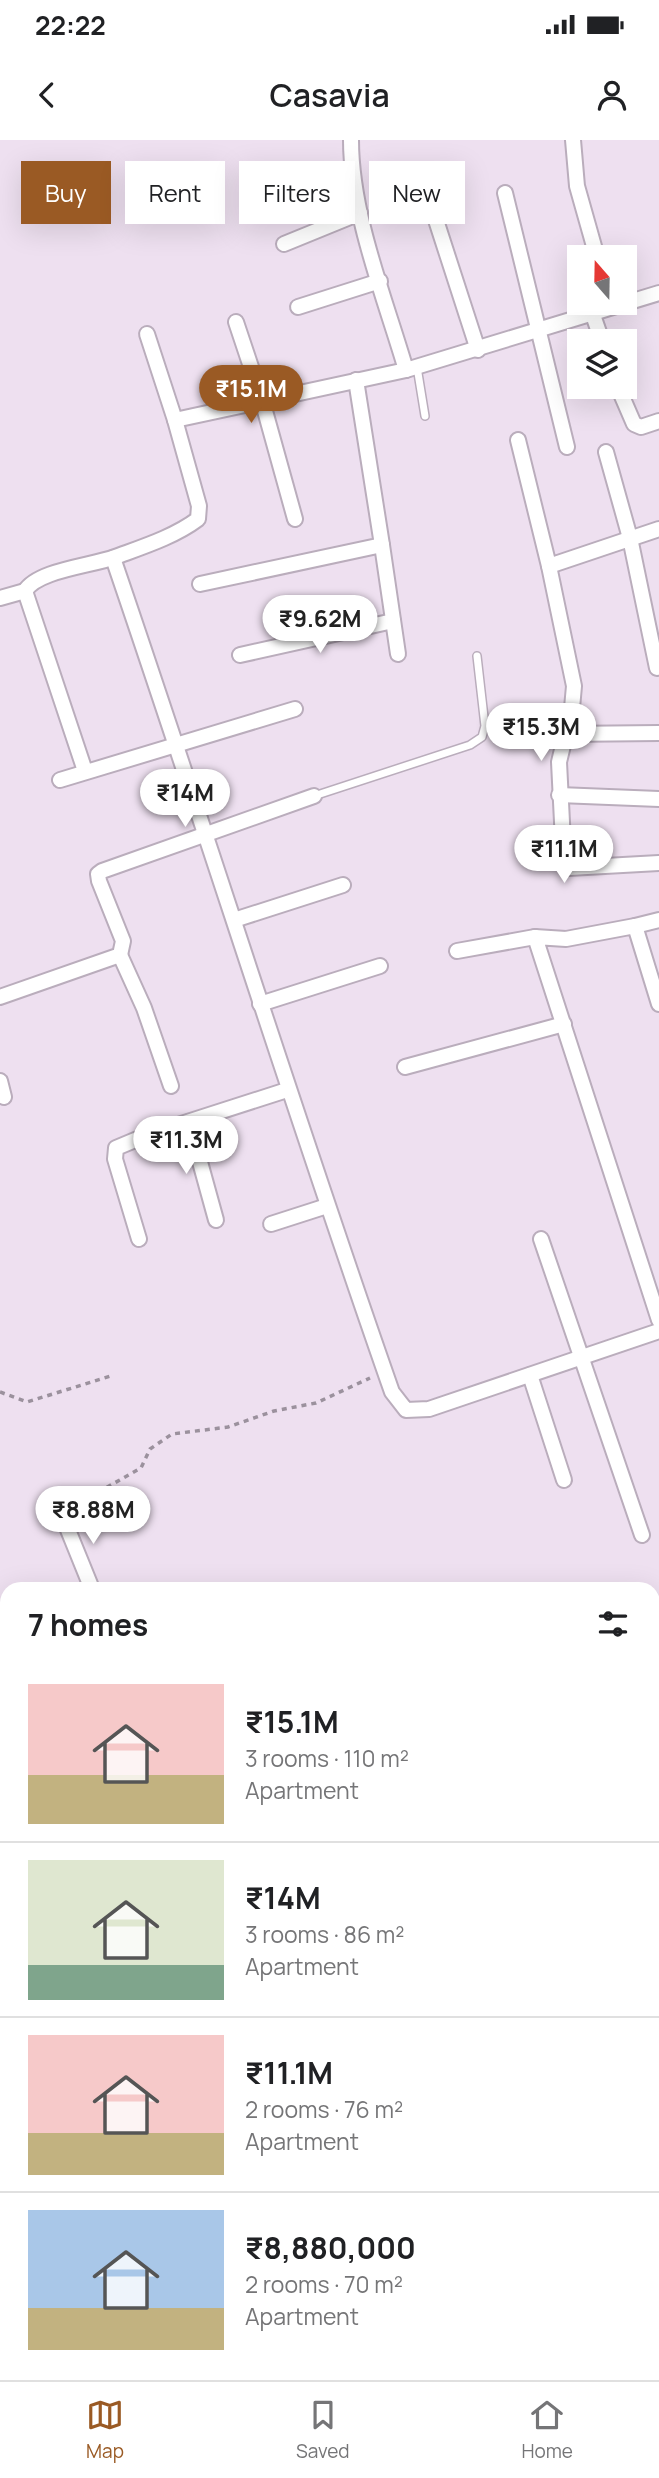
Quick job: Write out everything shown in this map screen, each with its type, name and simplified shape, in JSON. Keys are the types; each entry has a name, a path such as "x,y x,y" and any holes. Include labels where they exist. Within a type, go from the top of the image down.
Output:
{"street":[{"path":"351,140 351,161 360,213 380,281 411,369"},
{"path":"573,140 577,186 594,245"},
{"path":"505,192 567,447"},
{"path":"284,244 360,213"},
{"path":"437,224 478,350"},
{"path":"298,307 380,281"},
{"path":"637,299 659,293"},
{"path":"175,420 411,369 593,315 598,329"},
{"path":"236,322 262,400 295,519"},
{"path":"0,598 25,591 37,579 113,558 187,527 198,519 199,506 147,334"},
{"path":"356,380 397,654"},
{"path":"623,399 634,424 641,427 659,421"},
{"path":"518,440 549,566 574,686 572,708 563,734 559,762 564,862 569,868 659,863"},
{"path":"606,452 630,538 657,668"},
{"path":"549,566 659,529"},
{"path":"200,584 382,545"},
{"path":"113,558 234,920 287,1090 392,1392 406,1410 429,1409 659,1331"},
{"path":"25,591 85,771"},
{"path":"240,654 393,621"},
{"path":"60,780 175,743 295,709"},
{"path":"563,734 659,733"},
{"path":"559,795 659,799"},
{"path":"171,1086 144,1009 120,955 123,941 98,874 205,833 314,796"},
{"path":"234,920 343,885"},
{"path":"457,951 536,937 566,939 659,920"},
{"path":"635,926 659,1004"},
{"path":"536,937 659,1320"},
{"path":"0,997 120,955"},
{"path":"260,1004 380,966"},
{"path":"405,1067 564,1024"},
{"path":"0,1081 4,1097"},
{"path":"139,1239 114,1152 121,1144 287,1090"},
{"path":"189,1122 216,1220"},
{"path":"271,1224 327,1206"},
{"path":"541,1239 584,1357 642,1535"},
{"path":"530,1375 564,1480"},
{"path":"62,1515 89,1582"}],"lane":[{"path":"411,369 425,416"},
{"path":"314,796 470,745 482,737 485,726 477,656"}],"path":[{"path":"62,1515 88,1496 141,1468 150,1449 172,1434 228,1427 274,1411 316,1403 384,1371"},
{"path":"0,1392 27,1402 114,1375"}]}
